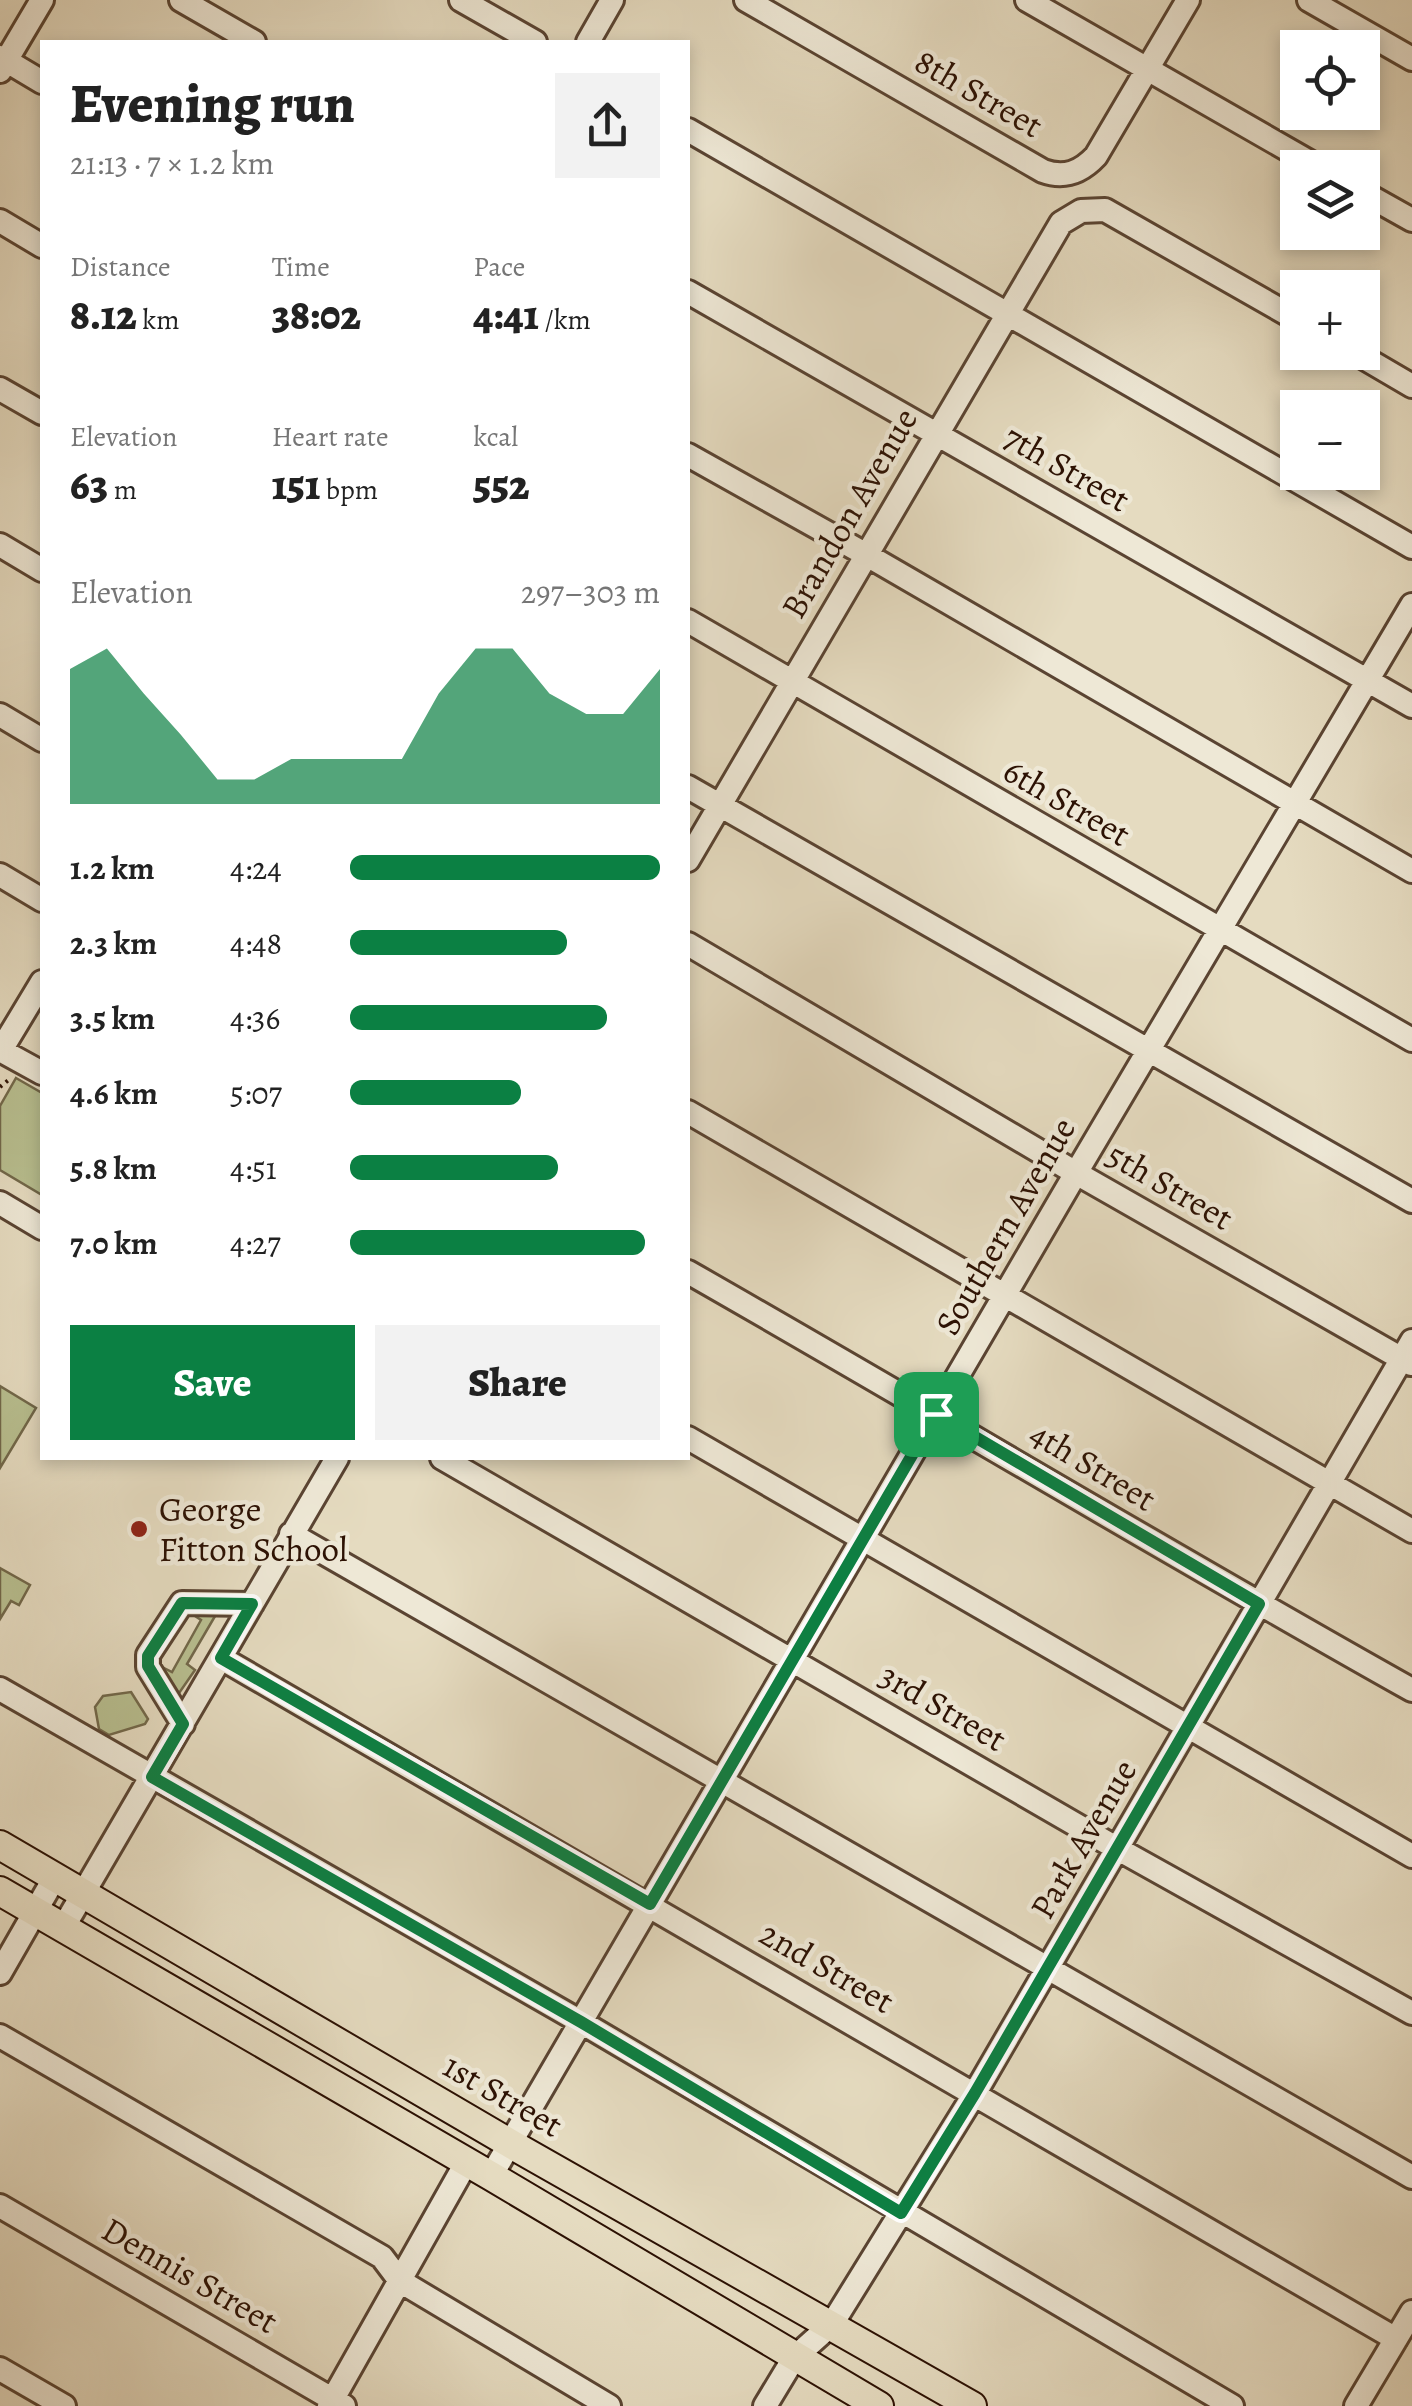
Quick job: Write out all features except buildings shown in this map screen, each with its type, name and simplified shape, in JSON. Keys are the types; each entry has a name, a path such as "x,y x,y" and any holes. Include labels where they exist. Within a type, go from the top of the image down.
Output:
{"main road":[{"name":"1st Street","path":"0,1845 510,2144 972,2406"},
{"path":"0,1891 879,2406"}],"street":[{"path":"40,81 2,63 42,0"},
{"path":"181,0 251,40"},
{"path":"461,0 531,40"},
{"path":"589,40 612,0"},
{"name":"8th Street","path":"746,0 1043,171 1058,175 1077,172 1096,156 1148,69"},
{"path":"1027,0 1289,150"},
{"path":"1148,69 1188,0"},
{"path":"1309,0 1412,59"},
{"path":"690,131 1412,547"},
{"path":"1380,202 1412,220"},
{"name":"Brandon Avenue","path":"690,856 1055,230 1081,211 1094,209 1115,214 1280,310"},
{"path":"0,221 40,245"},
{"name":"7th Street","path":"690,293 1412,706"},
{"path":"1380,367 1412,386"},
{"path":"0,388 40,412"},
{"path":"690,456 1412,871"},
{"path":"0,545 40,569"},
{"name":"Southern Avenue","path":"336,2404 400,2280 479,2169 510,2144 1412,605"},
{"name":"6th Street","path":"690,622 1412,1040"},
{"path":"0,715 40,739"},
{"path":"690,788 1412,1201"},
{"path":"0,876 40,899"},
{"name":"5th Street","path":"690,945 1076,1173 1408,1355"},
{"path":"40,985 0,1050 40,1073"},
{"path":"690,1113 1412,1531"},
{"path":"0,1204 40,1227"},
{"name":"4th Street","path":"690,1273 1412,1690"},
{"name":"Park Avenue","path":"765,2406 794,2358 832,2324 975,2093 1408,1355"},
{"path":"690,1439 1412,1856"},
{"path":"63,1928 336,1460"},
{"name":"3rd Street","path":"445,1460 1118,1849 1412,2013"},
{"path":"292,1534 1412,2177"},
{"path":"183,1724 148,1666 148,1656 182,1603 252,1604"},
{"name":"2nd Street","path":"221,1658 1396,2339"},
{"path":"0,1689 581,2022 1232,2406"},
{"path":"0,1972 55,1877"},
{"path":"0,2036 382,2257 400,2280 609,2406"},
{"name":"Dennis Street","path":"0,2206 336,2404"},
{"path":"1356,2406 1412,2312"},
{"path":"0,2369 64,2406"}],"green space":[{"path":"16,1078 40,1092 40,1194 0,1170 0,1106"},
{"path":"0,1386 36,1408 0,1468"},
{"path":"0,1568 30,1585 19,1605 11,1601 0,1619"},
{"path":"218,1611 187,1664 195,1670 177,1696 158,1665 172,1672 201,1620 189,1612"},
{"path":"131,1692 148,1719 145,1724 109,1735 99,1729 95,1707 103,1696"}],"place":[{"name":"George Fitton School","path":"139,1529"}],"route":[{"path":"936,1414 1259,1604 901,2213 581,2022 152,1777 183,1724 148,1666 148,1656 174,1610 193,1601 252,1604 221,1658 650,1904 936,1414"}]}
